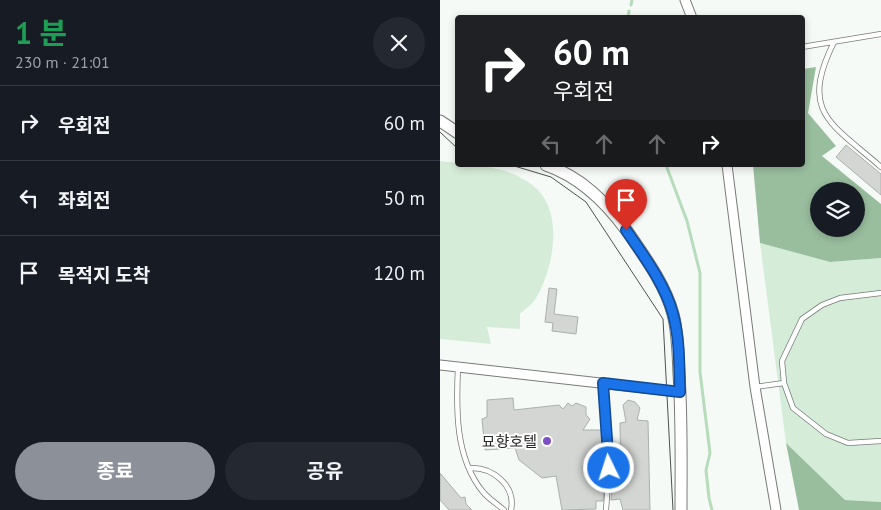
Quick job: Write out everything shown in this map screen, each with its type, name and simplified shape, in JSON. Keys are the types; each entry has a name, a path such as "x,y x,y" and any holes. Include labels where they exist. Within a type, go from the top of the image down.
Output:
{"street":[{"path":"685,0 691,15"},
{"path":"440,121 455,131"},
{"path":"550,167 574,179 597,195 634,242 657,279 673,313 676,328 680,392 681,510"},
{"path":"727,167 755,387 776,510"},
{"path":"440,365 680,392"}],"lane":[{"path":"805,47 881,34"},
{"path":"834,42 822,68 818,94 826,119 881,167"},
{"path":"881,293 840,298 822,305 802,319 782,361 784,383 793,408 826,434 848,443 881,441"},
{"path":"458,367 460,437 465,460 483,492 504,510"},
{"path":"603,383 609,468 606,510"},
{"path":"755,387 784,383"},
{"path":"470,468 480,468 501,479 510,488 513,500 511,510"}],"green space":[{"path":"816,67 808,113 836,146 822,156 854,182 810,182 810,237 865,237 865,191 881,204 881,258 830,262 760,243 753,167 805,167 805,69"},
{"path":"440,161 455,163 455,167 490,167 519,177 537,189 551,213 553,243 551,258 542,286 535,300 520,314 520,329 487,327 491,344 440,339"},
{"path":"760,243 830,262 881,258 881,502 845,500 786,443"},
{"path":"786,443 845,500 881,502 881,510 799,510"}],"building":[{"path":"846,145 881,174 881,195 836,157"},
{"path":"549,288 557,289 554,314 578,317 576,334 552,331 553,323 545,322"},
{"path":"513,398 514,410 559,405 563,409 568,403 572,406 576,403 586,407 586,415 590,419 583,430 602,430 604,452 594,453 593,474 605,472 603,501 596,501 596,509 562,510 556,476 542,478 519,460 515,448 485,450 482,419 487,417 487,400"},
{"path":"628,400 635,402 640,408 637,420 648,421 650,510 623,510 620,499 611,500 612,483 621,483 620,423 626,422 623,405"},
{"path":"440,473 461,498 465,497 466,504 472,510 449,510 440,500"}],"waterway":[{"path":"631,5 632,0"},
{"path":"628,15 629,11"},
{"path":"667,167 687,221 700,273 700,372 710,453 706,470 712,510"}],"tram line":[{"path":"440,132 455,146"},
{"path":"518,167 551,177 586,202 663,319 673,510"}],"place":[{"name":"묘향호텔","path":"547,441"}],"route":[{"path":"609,468 603,383 680,392 678,336 673,313 657,279 626,230"}]}
